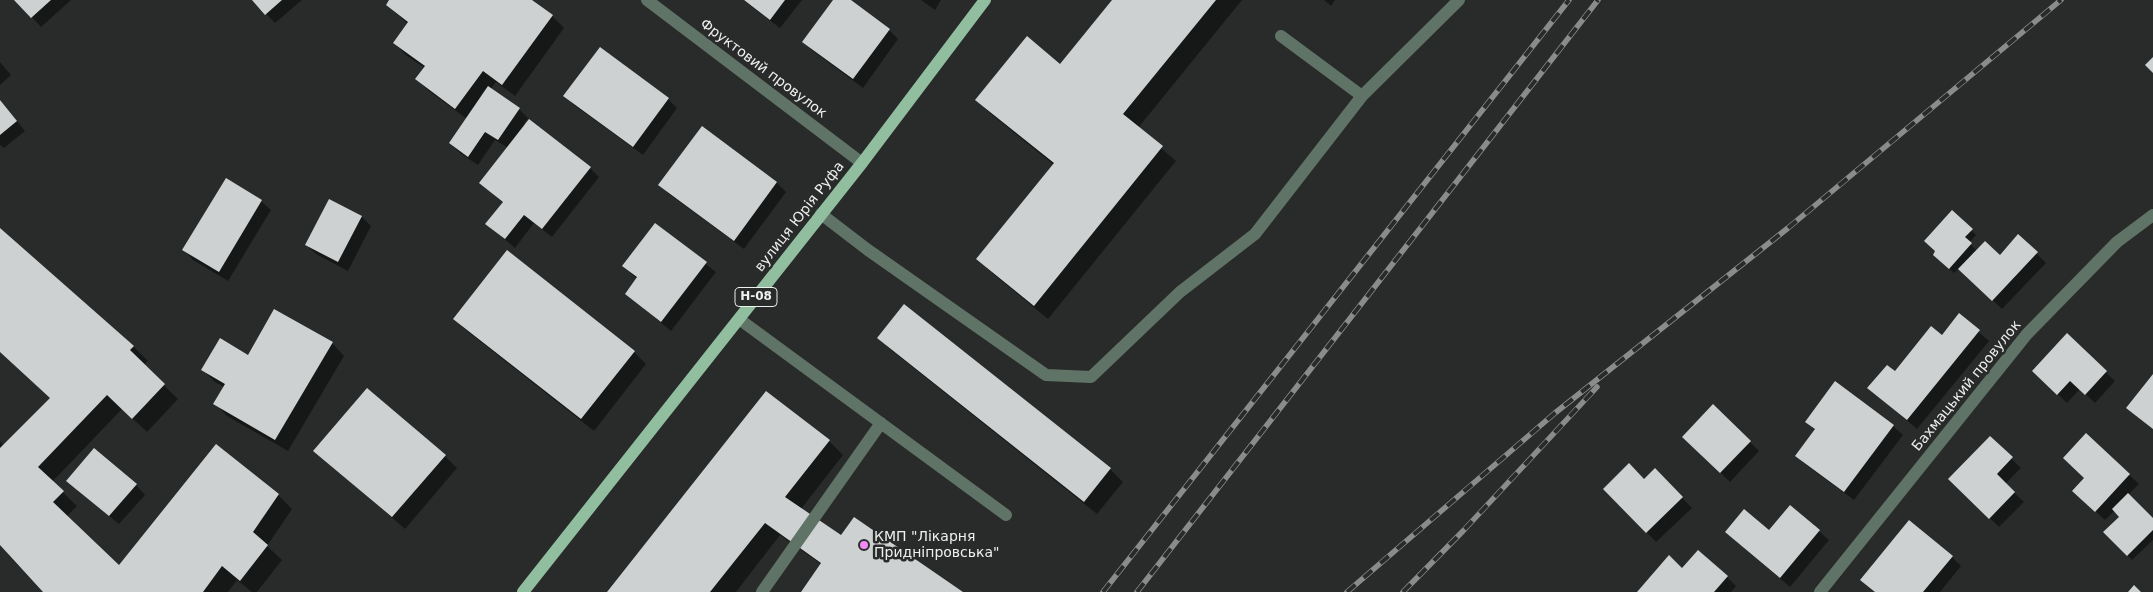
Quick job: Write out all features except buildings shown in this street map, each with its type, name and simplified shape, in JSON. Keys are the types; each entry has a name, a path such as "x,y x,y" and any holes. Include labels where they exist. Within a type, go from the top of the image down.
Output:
{"main road":[{"name":"вулиця Юрія Руфа","path":"523,592 862,163 985,0"}],"street":[{"name":"Фруктовий провулок","path":"647,0 862,163"},
{"path":"821,214 868,250 1046,375 1091,377 1180,292 1255,234 1362,96 1459,0"},
{"path":"1281,36 1362,96"},
{"name":"Бахмацький провулок","path":"1820,592 2027,334 2117,242 2153,215"},
{"path":"739,319 1006,515"},
{"path":"762,592 881,423"}],"railway":[{"path":"1103,592 1569,0"},
{"path":"1137,592 1598,0"},
{"path":"1347,592 1555,413 1788,228 2061,0"},
{"path":"1403,592 1463,531 1597,387"}],"place":[{"name":"КМП \"Лікарня Придніпровська\"","path":"864,545"}]}
